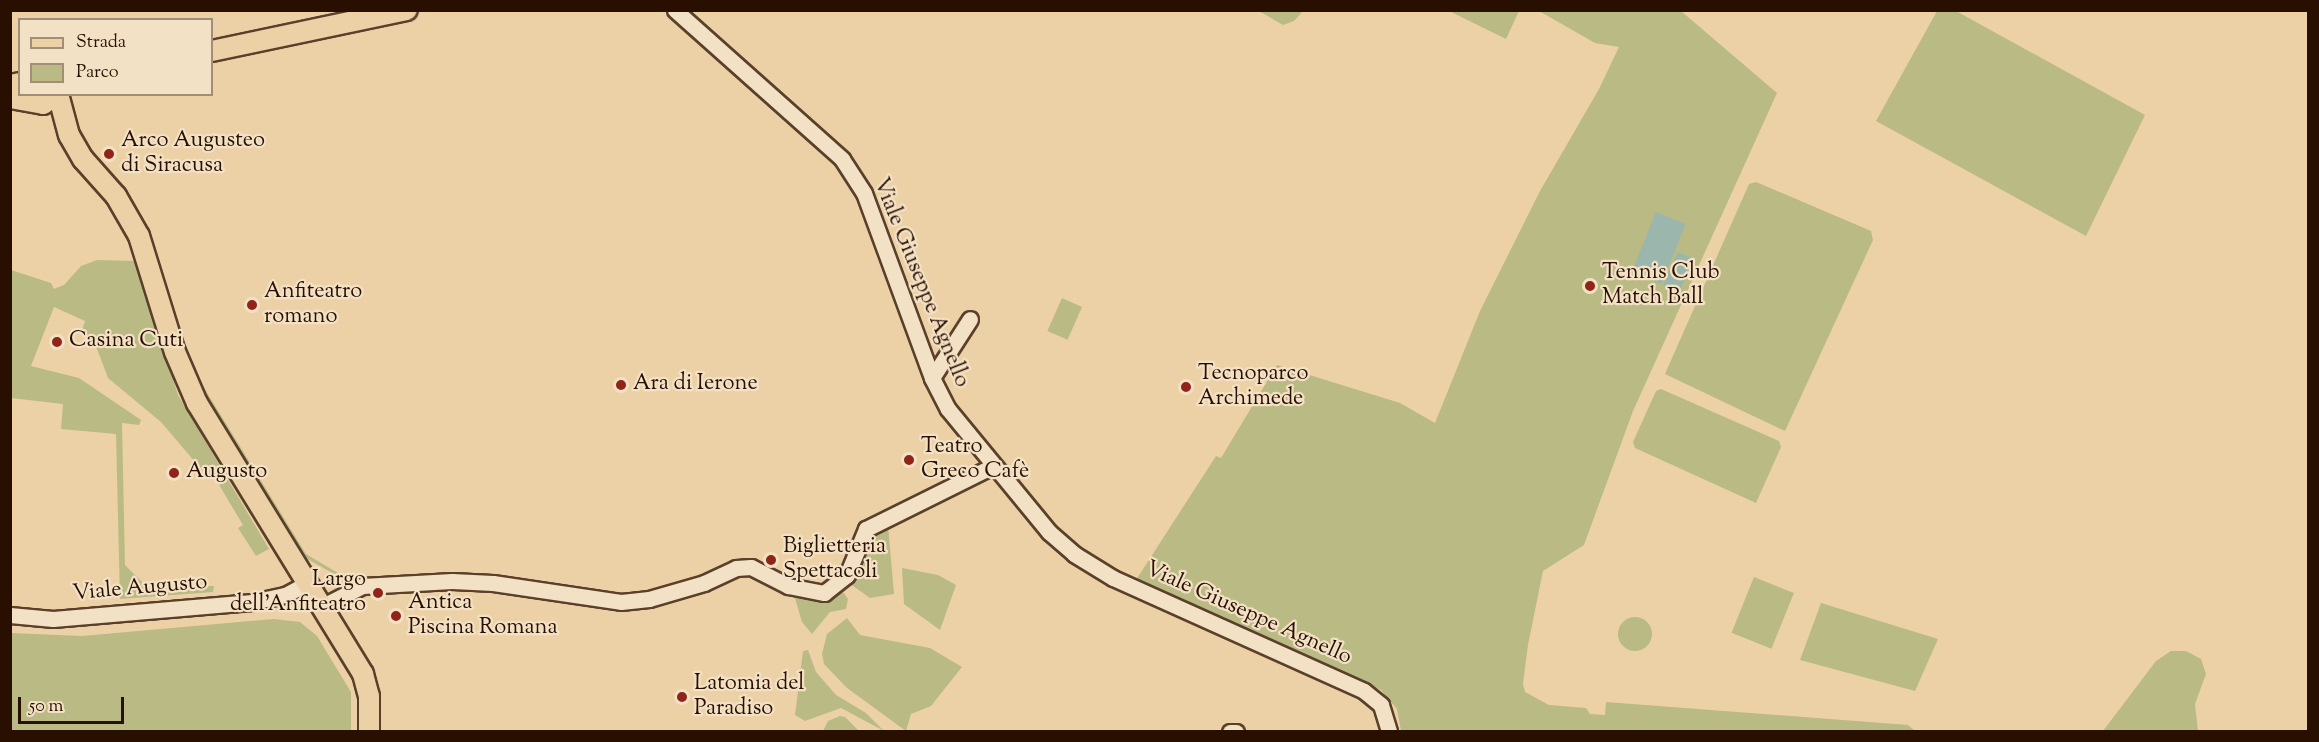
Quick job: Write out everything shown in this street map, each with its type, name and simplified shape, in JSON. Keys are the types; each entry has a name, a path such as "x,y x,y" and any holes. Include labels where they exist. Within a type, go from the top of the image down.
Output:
{"main road":[{"path":"213,41 356,10"},
{"path":"213,51 407,10"},
{"path":"10,98 43,104 61,99 64,126 83,159 116,196 139,236 175,352 197,404 363,674 369,696 369,732"}],"street":[{"name":"Viale Giuseppe Agnello","path":"675,10 842,159 864,193 932,378 948,409 1049,532 1088,564 1364,691 1385,711 1389,732"},
{"path":"932,378 970,319"},
{"path":"323,606 362,586 452,581 493,583 621,602 649,599 704,583 736,567 751,567 788,586 824,593 847,575 866,529 993,466"},
{"name":"Viale Augusto","path":"10,615 53,619 273,598 308,583"},
{"path":"1230,732 1236,732"}],"green space":[{"path":"1259,11 1303,11 1294,21 1283,25"},
{"path":"1449,11 1519,11 1506,39"},
{"name":"Tennis Club Match Ball","path":"1539,11 1681,11 1777,93 1633,411 1584,545 1543,571 1528,645 1523,684 1525,692 1549,705 1586,708 1590,714 1605,715 1606,702 1908,725 1915,731 1401,731 1397,709 1381,690 1136,580 1216,456 1221,458 1277,365 1400,403 1435,423 1480,311 1540,191 1599,89 1619,47 1595,43"},
{"path":"1937,11 1956,11 2145,115 2086,236 1876,121"},
{"path":"1756,182 1871,231 1873,240 1785,431 1665,374 1749,184"},
{"path":"97,260 136,261 178,395 269,549 256,556 238,528 243,525 212,473 207,476 161,422 108,378 93,338 81,334 85,321 54,307 31,366 79,378 141,420 139,425 122,423 125,565 149,589 214,586 213,592 120,599 116,434 61,429 63,404 11,398 11,270 51,283 54,289 64,285 81,266"},
{"path":"1062,298 1082,307 1067,340 1047,331"},
{"path":"190,365 306,554 343,576 362,580 343,579 304,557 203,395"},
{"path":"1661,389 1779,441 1781,447 1756,503 1635,448 1633,442 1656,391"},
{"path":"888,525 894,594 870,598 849,583 862,560 869,532"},
{"path":"902,568 938,575 956,585 940,630 904,604"},
{"path":"1754,577 1794,593 1771,649 1732,633"},
{"path":"843,592 848,599 846,609 830,612 812,634 802,622 795,598 799,594 823,601"},
{"path":"1821,603 1938,639 1915,691 1800,660"},
{"path":"1635,617 1647,622 1652,634 1647,646 1635,651 1623,646 1618,634 1623,622"},
{"path":"847,618 860,635 930,648 962,667 931,706 911,714 906,731 847,688 824,664 822,654 827,634"},
{"path":"274,619 300,622 317,636 351,692 351,731 11,731 11,633 82,636"},
{"path":"808,650 816,672 836,695 866,713 884,731 841,708 805,721 795,715 803,651"},
{"path":"2171,651 2186,651 2201,659 2206,674 2195,704 2198,731 2103,731 2156,661"},
{"path":"840,716 845,717 859,731 823,731 828,721"}],"water":[{"path":"1656,212 1686,224 1661,284 1632,272"},
{"path":"1678,252 1694,259 1678,293 1663,286"}],"place":[{"name":"Arco Augusteo di Siracusa","path":"109,154"},
{"name":"Tennis Club Match Ball","path":"1590,286"},
{"name":"Anfiteatro romano","path":"252,305"},
{"name":"Casina Cuti","path":"57,342"},
{"name":"Ara di Ierone","path":"621,385"},
{"name":"Tecnoparco Archimede","path":"1186,387"},
{"name":"Teatro Greco Cafè","path":"909,460"},
{"name":"Augusto","path":"174,473"},
{"name":"Biglietteria Spettacoli","path":"771,560"},
{"name":"Largo dell'Anfiteatro","path":"378,593"},
{"name":"Antica Piscina Romana","path":"396,616"},
{"name":"Latomia del Paradiso","path":"682,697"}]}
